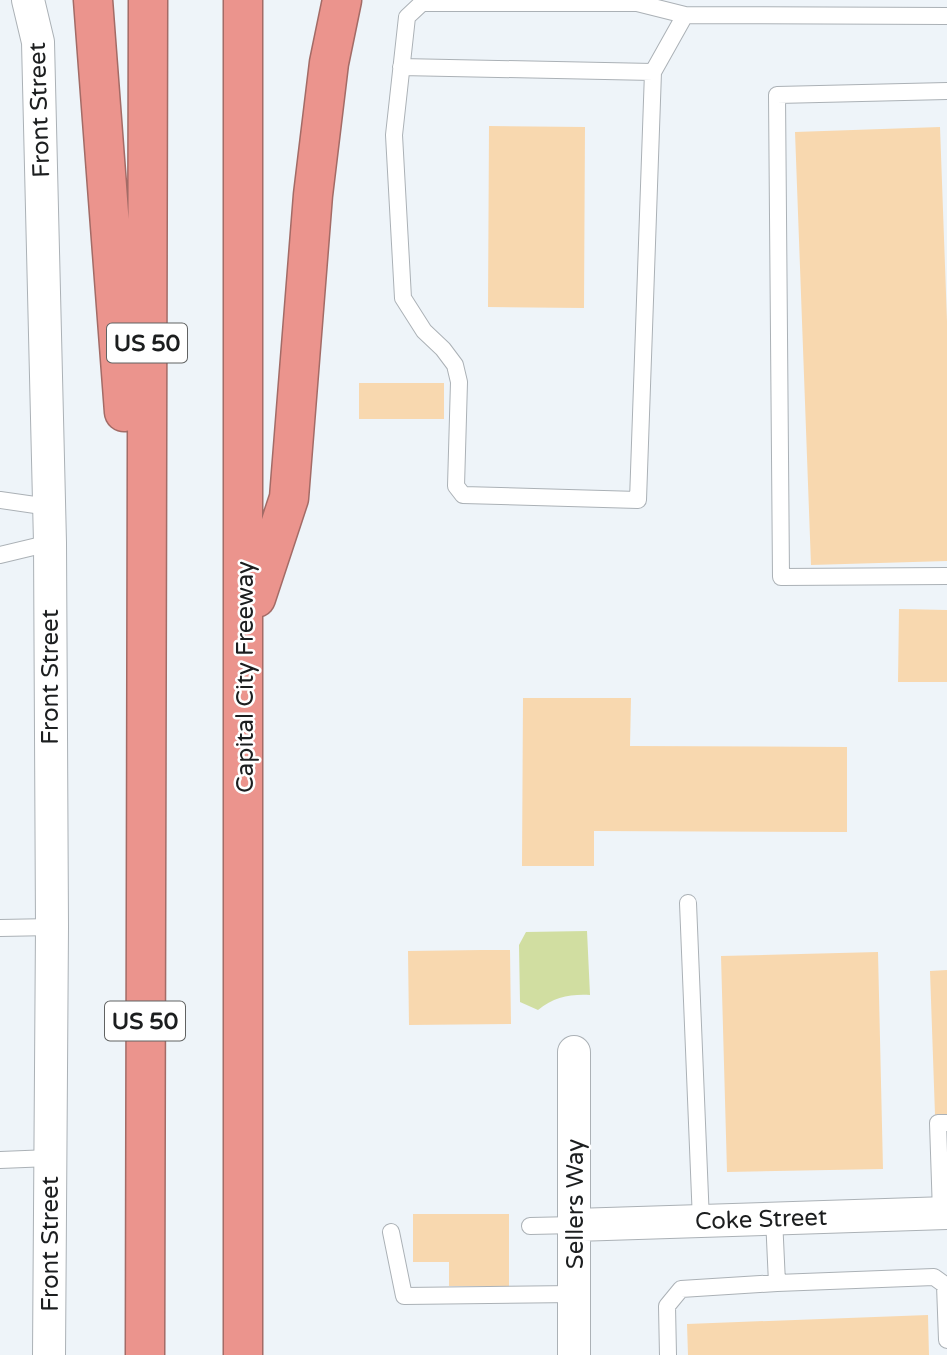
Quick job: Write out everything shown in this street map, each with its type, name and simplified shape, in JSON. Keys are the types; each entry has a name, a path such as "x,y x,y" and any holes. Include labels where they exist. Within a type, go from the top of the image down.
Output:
{"highway":[{"path":"93,0 146,687"},
{"name":"US 50","path":"145,1355 148,0"},
{"name":"Capital City Freeway","path":"243,0 243,1355"},
{"path":"245,630 289,498 313,195 329,63 342,0"}],"street":[{"name":"Front Street","path":"28,0 38,42 50,543 52,927 49,1355"},
{"name":"Sellers Way","path":"574,1052 574,1355"},
{"name":"Coke Street","path":"575,1225 944,1213"}],"lane":[{"path":"685,15 653,72 638,500 463,495 456,485 459,382 455,365 424,331 403,298 394,135 407,17 422,3 637,3 685,15 947,16"},
{"path":"401,67 653,72"},
{"path":"947,91 776,95 781,577 947,576"},
{"path":"0,500 49,507"},
{"path":"0,555 50,543"},
{"path":"688,902 701,1221"},
{"path":"0,928 52,927"},
{"path":"944,1213 938,1123 947,1123"},
{"path":"0,1160 50,1158"},
{"path":"774,1218 776,1283"},
{"path":"530,1226 575,1225"},
{"path":"391,1232 404,1296 574,1294"},
{"path":"668,1355 667,1306 681,1289 776,1283 934,1278 945,1285 947,1340"}],"green space":[{"path":"587,931 590,995 562,997 538,1010 520,1002 519,945 526,932"}],"building":[{"path":"489,126 585,127 584,308 488,307"},
{"path":"940,127 947,321 947,561 811,565 795,132"},
{"path":"359,383 444,383 444,419 359,419"},
{"path":"899,609 947,610 947,682 898,682"},
{"path":"523,698 631,698 630,746 847,747 847,832 594,831 594,866 522,866"},
{"path":"510,950 511,1024 409,1025 408,951"},
{"path":"878,952 883,1169 727,1172 721,956"},
{"path":"947,970 947,1115 935,1115 930,971"},
{"path":"413,1214 509,1214 509,1286 449,1286 449,1262 413,1262"},
{"path":"928,1315 929,1355 688,1355 687,1324"}]}
